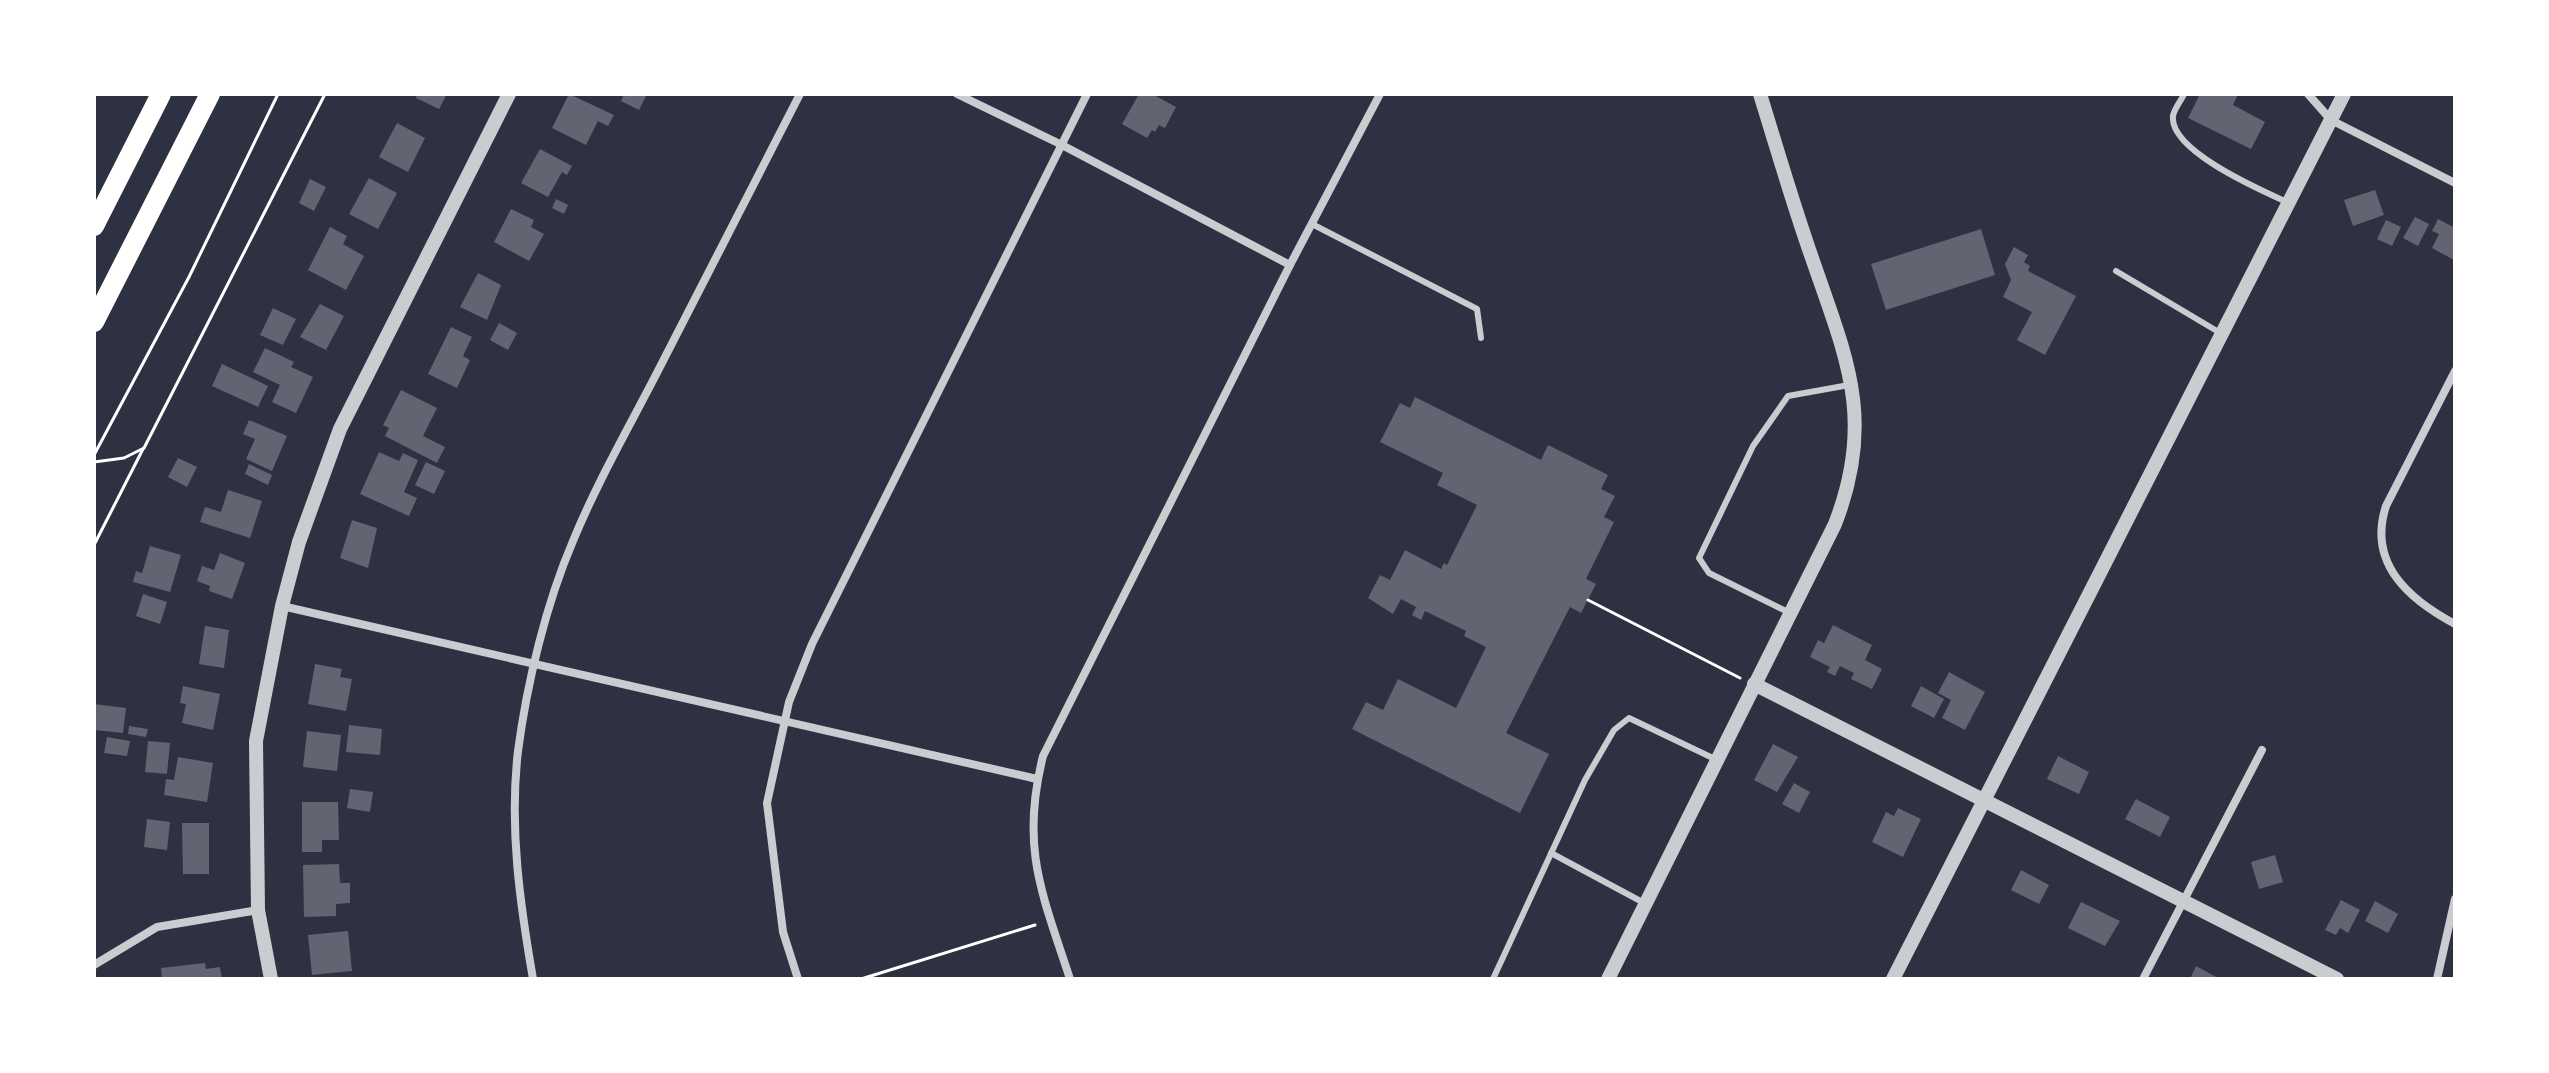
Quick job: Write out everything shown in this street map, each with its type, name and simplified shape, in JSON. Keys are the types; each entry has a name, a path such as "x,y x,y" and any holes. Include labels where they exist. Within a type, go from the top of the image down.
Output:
{"highway":[{"path":"94,226 161,94"},
{"path":"94,322 210,94"}],"street":[{"path":"271,979 258,910 256,741 282,606 299,542 340,429 509,94"},
{"path":"533,979 521,907 515,830 518,751 535,664 552,599 572,541 800,94"},
{"path":"957,94 1060,144 1290,265"},
{"path":"798,979 783,932 767,803 789,702 812,644 1087,94"},
{"path":"1070,979 1033,858 1032,825 1037,779 1051,737 1380,94"},
{"path":"1608,979 1835,524 1855,457 1856,417 1846,355 1760,94"},
{"path":"2308,94 2331,120 2455,183"},
{"path":"1893,979 2344,94"},
{"path":"2455,371 2386,506 2382,525 2389,564 2406,592 2455,624"},
{"path":"282,606 1037,779"},
{"path":"1754,684 2337,979"},
{"path":"2143,979 2262,750"},
{"path":"2437,979 2455,899"},
{"path":"94,965 157,927 258,910"}],"lane":[{"path":"2184,94 2173,118 2174,127 2182,140 2195,153 2289,203"},
{"path":"1312,224 1477,309 1481,338"},
{"path":"2116,271 2222,334"},
{"path":"1790,613 1709,573 1699,558 1753,446 1788,396 1852,384"},
{"path":"1493,979 1592,768 1614,730 1629,718 1717,760"},
{"path":"1551,853 1646,904"}],"path":[{"path":"94,455 189,277 278,94"},
{"path":"94,545 325,94"},
{"path":"94,462 124,458 144,448"},
{"path":"1588,600 1754,684"},
{"path":"861,979 1035,925"}],"building":[{"path":"417,94 447,94 439,109 416,98"},
{"path":"569,94 614,115 608,126 598,121 586,145 552,128"},
{"path":"624,94 647,94 639,110 621,101"},
{"path":"1139,94 1152,94 1176,107 1165,128 1159,125 1147,138 1122,124"},
{"path":"2200,94 2238,94 2233,105 2265,122 2251,149 2188,118"},
{"path":"397,123 425,138 408,172 379,157"},
{"path":"540,149 572,166 567,175 562,172 548,197 521,183"},
{"path":"369,178 397,193 378,229 349,214"},
{"path":"310,179 326,187 314,211 299,203"},
{"path":"2375,190 2384,215 2353,226 2344,200"},
{"path":"556,199 568,205 564,214 552,208"},
{"path":"511,209 534,220 531,227 544,234 529,261 494,242"},
{"path":"2415,217 2429,224 2418,246 2403,238"},
{"path":"2438,219 2455,228 2454,260 2432,248 2439,234 2432,231"},
{"path":"2386,220 2401,227 2392,246 2377,239"},
{"path":"330,227 347,236 343,244 364,256 346,290 308,270"},
{"path":"1981,229 1995,275 1886,310 1871,264"},
{"path":"2014,247 2028,255 2024,262 2030,266 2028,271 2076,296 2045,355 2017,340 2032,312 2003,297 2011,280 2005,264"},
{"path":"478,273 501,285 487,320 460,307"},
{"path":"320,304 344,316 326,350 300,337"},
{"path":"273,308 296,319 283,345 260,335"},
{"path":"499,323 517,333 508,350 490,340"},
{"path":"451,327 472,337 463,356 470,360 457,388 428,374"},
{"path":"265,348 294,362 291,367 313,377 296,413 272,402 280,385 253,372"},
{"path":"222,364 268,386 258,407 212,386"},
{"path":"401,390 437,408 423,436 445,447 437,463 385,436 389,428 383,425"},
{"path":"1415,397 1541,460 1548,445 1608,475 1601,489 1615,496 1604,517 1614,522 1586,579 1596,584 1581,613 1570,607 1506,733 1549,754 1520,813 1352,729 1366,702 1383,710 1398,679 1456,708 1486,647 1464,636 1466,631 1425,611 1421,620 1412,615 1416,607 1401,599 1393,614 1368,598 1380,575 1390,580 1405,550 1441,569 1444,563 1447,565 1477,505 1437,485 1443,473 1380,442 1400,403 1410,408"},
{"path":"249,420 287,436 272,471 246,459 255,439 243,434"},
{"path":"379,452 399,461 403,453 418,460 404,492 417,498 409,516 360,494"},
{"path":"178,458 197,467 187,487 168,477"},
{"path":"426,462 445,471 434,494 415,485"},
{"path":"249,464 272,475 268,485 245,474"},
{"path":"228,490 262,501 250,538 200,522 205,507 221,512"},
{"path":"352,520 377,528 368,568 340,558"},
{"path":"150,546 181,555 170,592 133,582 136,571 142,573"},
{"path":"220,553 245,563 232,599 209,591 210,586 197,581 202,566 214,570"},
{"path":"143,594 167,602 160,624 136,616"},
{"path":"1833,625 1872,645 1865,660 1882,669 1872,689 1851,679 1854,673 1840,666 1835,676 1827,672 1830,667 1810,657 1818,640 1824,643"},
{"path":"205,626 229,630 224,668 199,664"},
{"path":"315,664 342,669 340,677 352,679 346,711 308,704"},
{"path":"1949,672 1985,692 1965,730 1942,718 1951,700 1938,693"},
{"path":"183,686 220,694 213,730 182,723 186,704 180,703"},
{"path":"1921,686 1944,699 1934,718 1911,706"},
{"path":"94,704 126,708 123,733 94,730"},
{"path":"349,725 382,729 380,755 346,752"},
{"path":"129,726 148,729 146,737 128,734"},
{"path":"307,731 341,735 337,771 303,767"},
{"path":"107,737 130,741 127,756 104,753"},
{"path":"148,741 170,743 167,774 145,772"},
{"path":"1773,744 1798,757 1777,792 1754,780"},
{"path":"2058,756 2089,772 2079,794 2047,779"},
{"path":"178,757 213,763 207,802 164,795 166,779 174,780"},
{"path":"1794,783 1810,792 1799,813 1782,804"},
{"path":"350,789 373,792 370,812 347,808"},
{"path":"2136,799 2170,817 2160,837 2125,819"},
{"path":"302,802 338,802 339,840 322,840 322,852 302,852"},
{"path":"1898,808 1921,819 1903,857 1872,842 1886,812 1894,816"},
{"path":"147,819 170,822 167,850 144,847"},
{"path":"182,823 209,823 209,874 183,874"},
{"path":"2275,855 2283,882 2259,889 2251,862"},
{"path":"339,864 340,883 350,883 350,903 336,904 336,916 304,917 303,865"},
{"path":"2021,870 2049,885 2039,904 2011,890"},
{"path":"2341,900 2360,910 2348,933 2340,928 2336,935 2325,930"},
{"path":"2375,901 2398,914 2388,933 2365,921"},
{"path":"2081,902 2120,921 2105,946 2068,928"},
{"path":"348,931 352,971 312,975 308,935"},
{"path":"205,963 206,969 220,967 222,979 162,979 161,968"},
{"path":"2196,966 2220,979 2190,979"}]}
